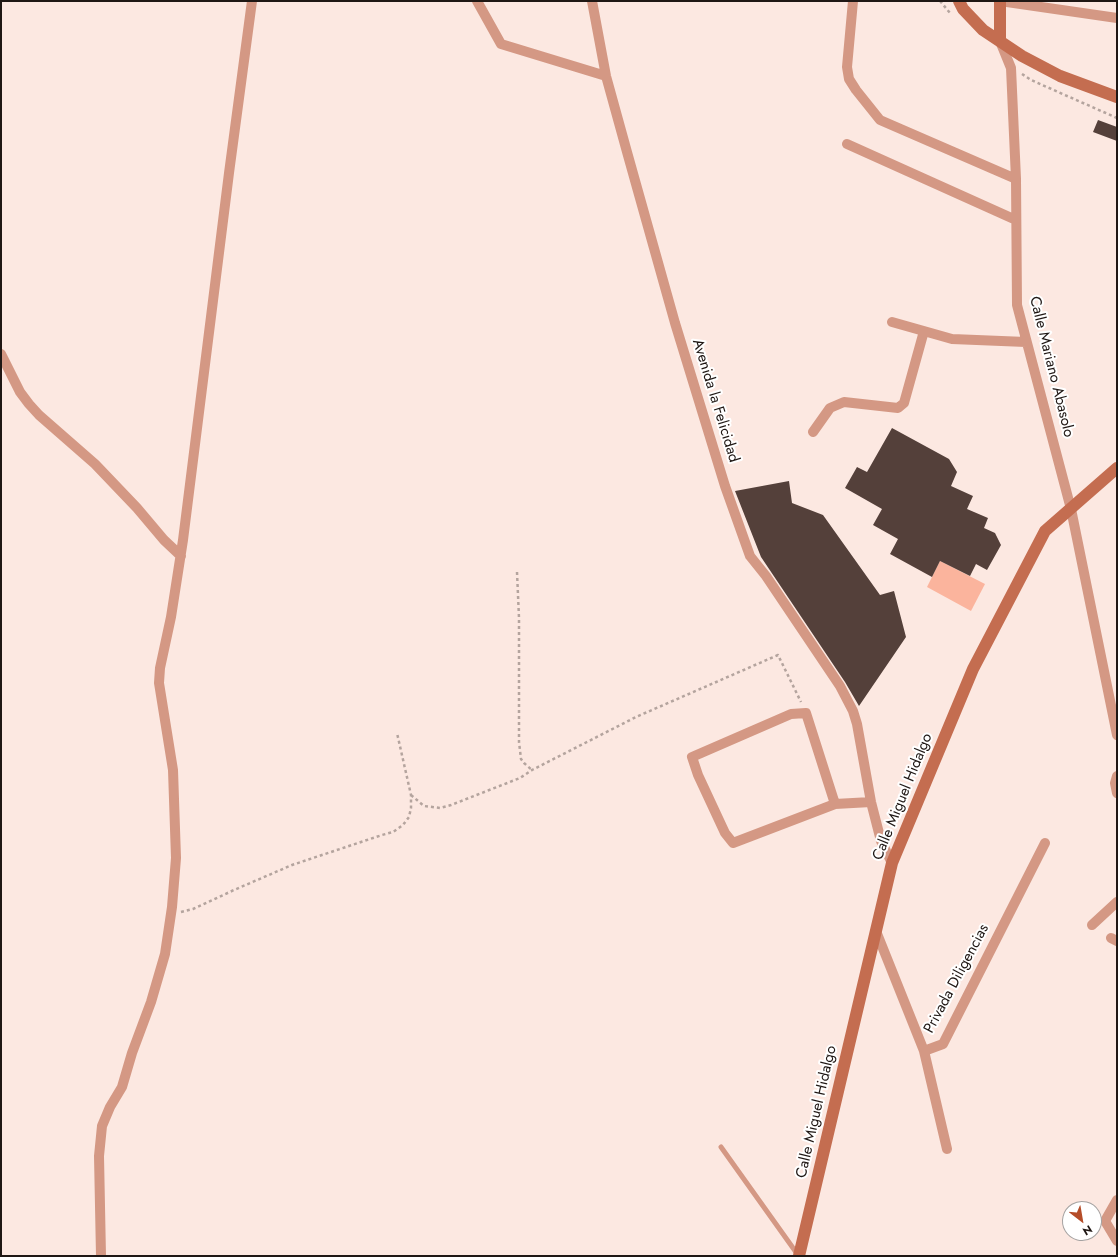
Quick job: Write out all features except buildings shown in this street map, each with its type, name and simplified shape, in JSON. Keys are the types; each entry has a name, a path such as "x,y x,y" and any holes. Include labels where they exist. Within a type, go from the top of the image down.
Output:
{"main road":[{"path":"959,1 963,9 983,30 1022,56 1060,76 1117,97"},
{"name":"Calle Mariano Abasolo","path":"1000,1 1000,41"},
{"name":"Calle Miguel Hidalgo","path":"799,1256 892,863 973,669 1045,531 1117,468"}],"street":[{"path":"101,1256 100,1156 102,1126 110,1107 122,1088 132,1053 151,1002 165,954 171,914 176,858 173,770 159,683 160,668 171,617 181,556 252,1"},
{"path":"477,1 501,44 606,76"},
{"name":"Avenida la Felicidad","path":"592,1 606,76 675,324 725,486 750,556 766,576 836,679 854,711 871,802 881,841 892,863"},
{"path":"853,1 847,67 849,79 880,120 1016,180"},
{"path":"1000,1 1117,18"},
{"name":"Calle Mariano Abasolo","path":"1000,41 1011,68 1016,180 1017,305 1071,509 1117,735"},
{"path":"847,144 1016,220"},
{"path":"892,322 952,339 1026,342"},
{"path":"813,432 830,408 844,402 898,408 904,403 924,331"},
{"path":"1,354 20,392 29,404 39,415 95,464 137,508 164,540 181,556"},
{"path":"835,804 806,713 791,714 692,757 698,775 725,833 733,843 835,804 871,802"},
{"name":"Privada Diligencias","path":"947,1149 924,1050 943,1044 1045,843"},
{"path":"1092,925 1117,902"},
{"path":"876,931 924,1050"},
{"path":"1117,1200 1105,1221 1117,1241"}],"lane":[{"path":"721,1147 799,1256"}],"path":[{"path":"1019,72 1031,80 1117,118"},
{"path":"517,572 519,618 519,742 521,759 532,770"},
{"path":"411,795 424,806 440,808 451,805 520,778 532,770 636,717 778,655 806,713"},
{"path":"171,914 193,909 292,865 393,832 403,825 409,817 411,795 397,733"}],"shaded area":[{"path":"940,561 985,584 971,611 927,587"}]}
